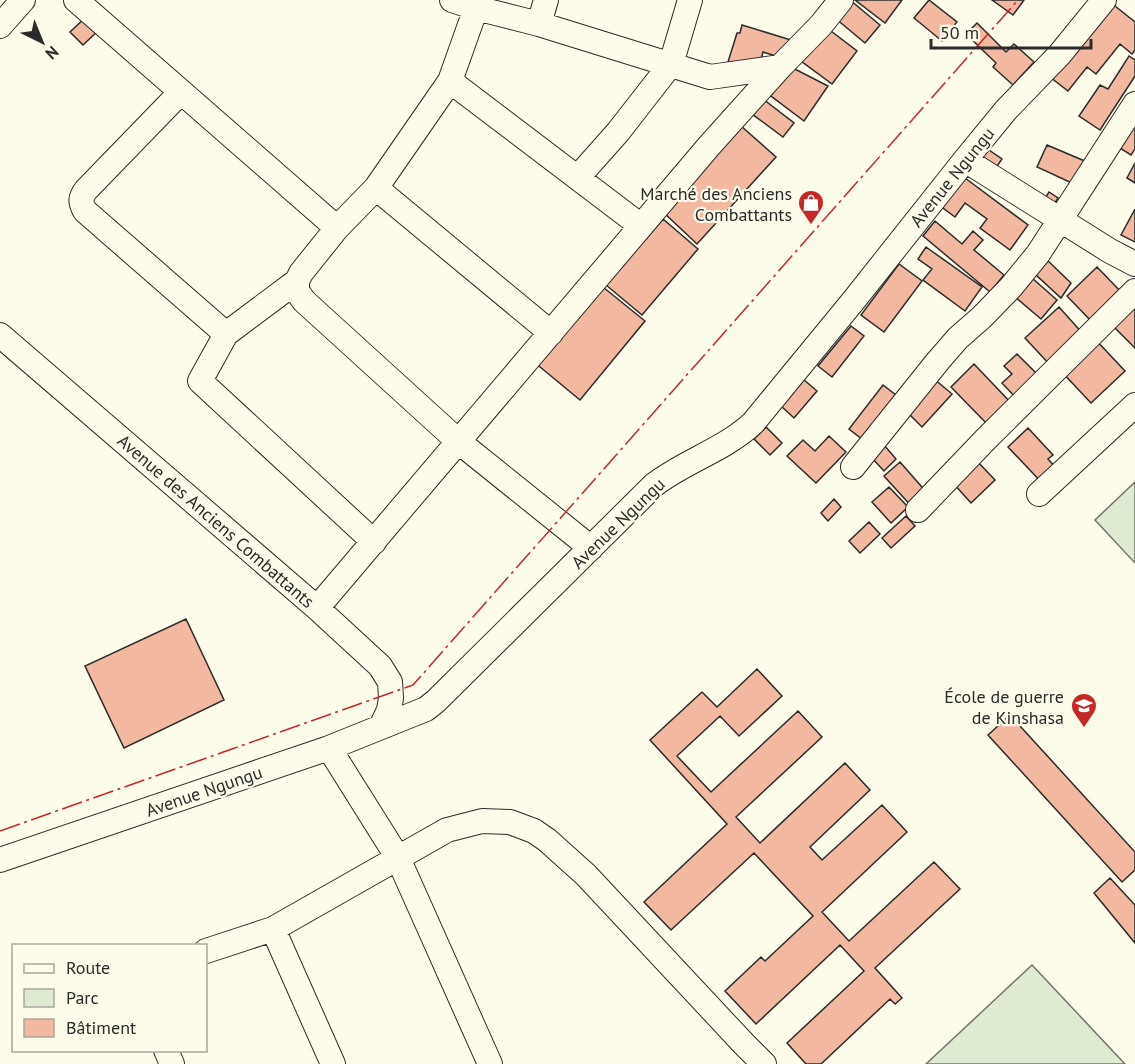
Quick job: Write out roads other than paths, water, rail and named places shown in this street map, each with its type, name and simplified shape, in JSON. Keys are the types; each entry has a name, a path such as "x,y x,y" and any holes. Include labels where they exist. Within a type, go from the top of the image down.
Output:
{"street":[{"path":"0,26 23,0"},
{"path":"76,0 337,228"},
{"path":"452,0 539,24 710,77 780,67"},
{"path":"539,24 546,0"},
{"path":"578,177 618,132 671,64 690,0"},
{"path":"317,609 709,146 821,25 841,0"},
{"name":"Avenue Ngungu","path":"0,860 329,748 426,709 654,484 742,433 753,423 1006,110 1059,54 1104,0"},
{"path":"374,542 200,381 226,334 297,281 337,228 376,188 450,81 476,8"},
{"path":"450,81 641,226"},
{"path":"181,92 86,190 81,203 85,211 226,334"},
{"path":"853,467 938,361 958,338 1011,287 1038,254 1135,104"},
{"path":"965,160 1110,251 1135,264"},
{"path":"376,188 551,333"},
{"path":"297,281 297,291 304,301 459,442 591,548"},
{"path":"918,510 1135,291"},
{"name":"Avenue des Anciens Combattants","path":"0,335 380,666 390,682 391,698 389,710 381,727"},
{"path":"1039,494 1135,405"},
{"path":"329,748 398,858 490,1064"},
{"path":"207,951 273,929 447,830 482,821 510,822 534,831 547,840 586,875 764,1064"},
{"path":"273,929 333,1064"}],"place":[{"name":"Marché des Anciens Combattants","path":"811,226"},
{"name":"École de guerre de Kinshasa","path":"1084,729"}]}
